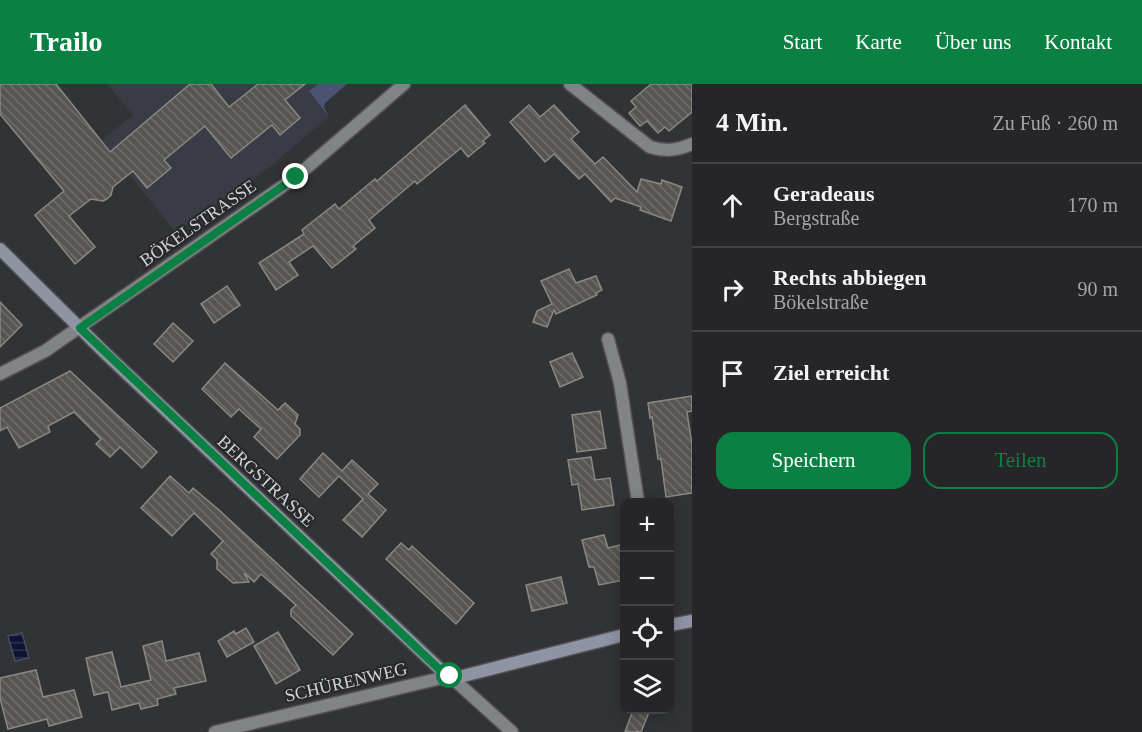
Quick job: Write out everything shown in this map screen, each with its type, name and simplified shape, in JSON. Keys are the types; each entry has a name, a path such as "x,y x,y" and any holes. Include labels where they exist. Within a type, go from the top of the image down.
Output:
{"main road":[{"name":"BERGSTRASSE","path":"0,249 439,669 450,676"},
{"path":"674,624 692,621"},
{"name":"SCHÜRENWEG","path":"450,676 467,675 620,636"}],"street":[{"name":"BÖKELSTRASSE","path":"0,374 45,351 80,328 296,177 405,84"},
{"path":"570,84 650,147 663,151 692,144"},
{"path":"608,339 620,383 637,498"},
{"name":"SCHÜRENWEG","path":"215,732 450,676"},
{"name":"BERGSTRASSE","path":"450,676 512,732"}],"shaded area":[{"path":"107,84 318,84 309,92 329,117 255,179 176,233 102,140 133,115"},
{"path":"318,84 347,84 325,103 324,107 329,117 309,91"},
{"path":"22,633 29,658 15,661 8,636"}],"building":[{"path":"0,84 56,84 110,152 190,84 211,84 229,107 258,84 305,84 285,100 300,118 280,135 272,125 231,158 205,126 164,160 171,168 147,188 133,171 113,187 107,199 103,201 91,199 69,216 95,247 75,264 35,215 64,191 0,114"},
{"path":"651,84 692,84 692,112 669,131 665,127 658,133 647,121 640,126 629,113 636,107 631,101"},
{"path":"465,105 490,135 483,141 485,143 468,157 461,148 417,184 415,181 369,220 375,228 353,246 356,249 332,268 313,246 289,262 298,275 276,290 259,263 304,234 302,230 335,204 339,209 375,179 377,181"},
{"path":"529,105 540,117 554,105 579,132 571,139 595,164 603,157 637,192 641,179 661,184 662,180 682,187 671,221 615,198 611,202 585,174 579,179 554,154 545,162 510,122"},
{"path":"569,269 576,283 596,276 602,290 596,293 597,295 556,314 554,310 547,327 533,322 537,311 552,304 541,281"},
{"path":"227,286 240,305 214,323 201,304"},
{"path":"0,302 22,325 0,347"},
{"path":"173,323 193,341 173,362 154,344"},
{"path":"572,353 583,377 560,387 550,362"},
{"path":"225,363 278,410 285,403 298,415 295,424 300,429 300,435 277,459 254,437 261,429 239,409 231,417 202,389"},
{"path":"70,371 157,452 142,468 120,447 110,457 96,444 101,439 74,412 48,426 50,432 19,448 7,427 0,431 0,408"},
{"path":"692,396 692,411 687,412 692,445 692,493 666,497 661,459 658,459 648,403"},
{"path":"600,411 606,448 577,452 572,415"},
{"path":"323,453 342,471 352,460 378,484 368,494 386,510 362,537 343,520 363,499 339,476 319,497 300,479"},
{"path":"591,457 595,480 610,478 614,505 582,510 578,484 572,485 568,460"},
{"path":"170,476 189,493 193,488 219,510 353,634 333,655 291,616 291,610 296,605 261,574 254,582 244,573 249,582 233,583 217,569 217,560 211,554 223,541 194,513 172,536 141,508"},
{"path":"604,535 608,548 620,545 620,581 599,585 594,567 589,567 582,540"},
{"path":"401,543 409,550 412,546 474,603 456,624 386,559"},
{"path":"561,577 567,603 532,611 526,585"},
{"path":"246,628 254,642 227,657 218,641 234,631 236,634"},
{"path":"278,632 300,670 276,684 254,646"},
{"path":"162,641 166,661 199,653 206,681 174,688 176,694 157,699 158,705 141,709 139,703 112,710 108,692 94,695 86,658 112,652 121,687 151,680 143,646"},
{"path":"36,670 43,697 74,690 82,717 49,726 47,719 8,729 0,698 0,678"},
{"path":"632,714 648,714 641,732 625,732"}],"route":[{"path":"296,177 80,328 439,669 450,676"}]}
